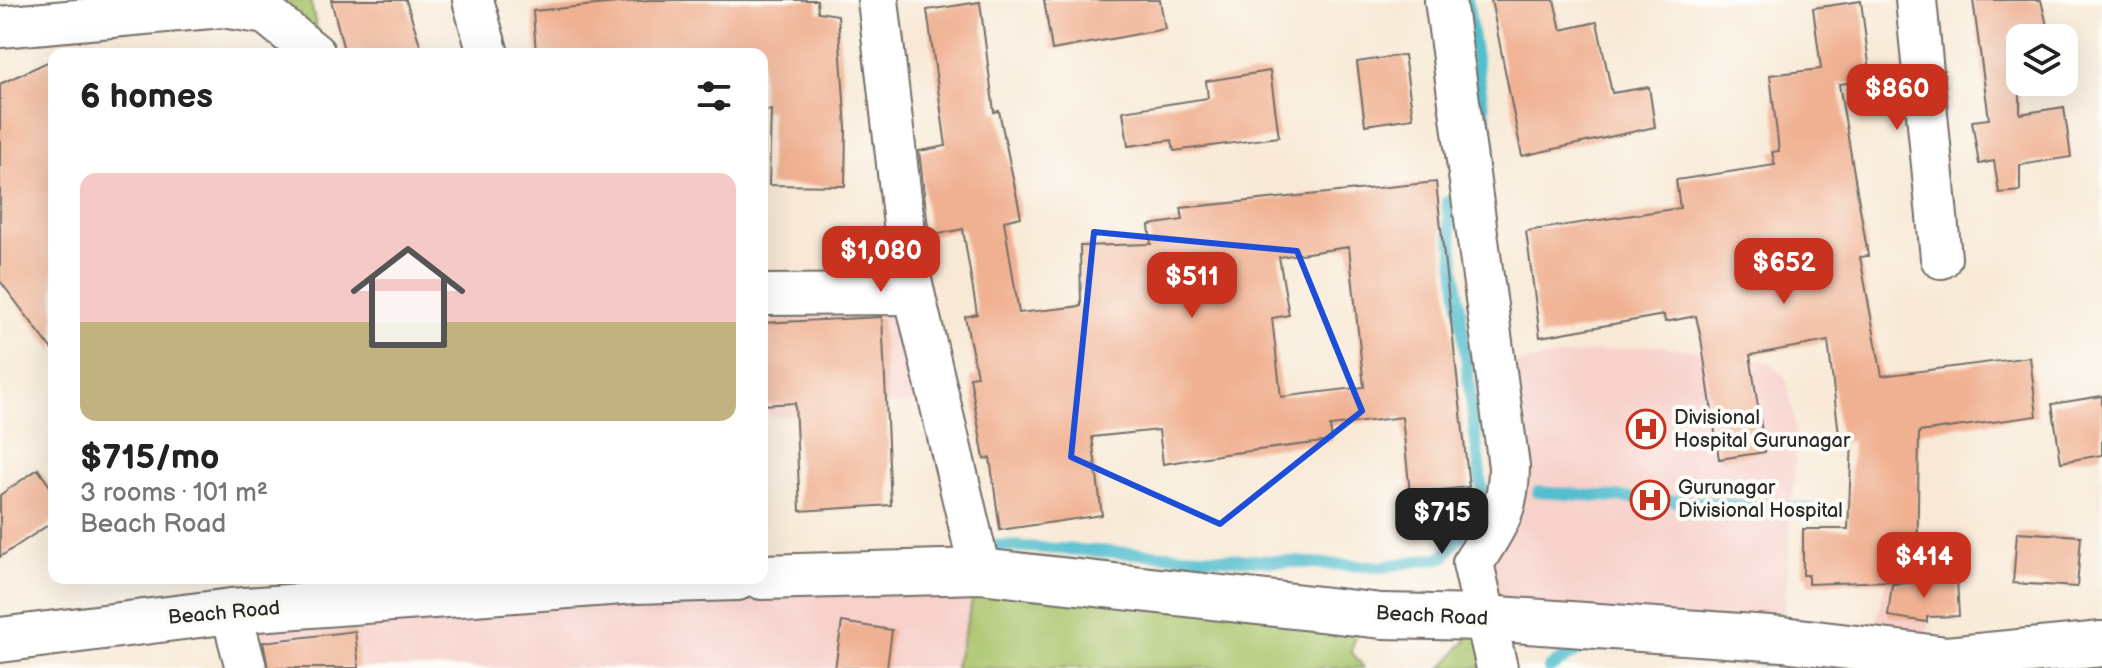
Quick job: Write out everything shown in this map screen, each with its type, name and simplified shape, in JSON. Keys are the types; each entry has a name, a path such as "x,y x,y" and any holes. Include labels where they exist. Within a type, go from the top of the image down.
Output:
{"main road":[{"name":"Beach Road","path":"768,577 980,571 1382,616 1485,618 1783,639 1947,659 2102,644"},
{"name":"Beach Road","path":"0,642 231,611 583,584"}],"street":[{"path":"473,0 486,48"},
{"path":"878,0 914,294 980,571"},
{"path":"1445,0 1509,466 1504,513 1473,563 1497,668"},
{"path":"1916,0 1941,258"},
{"path":"0,27 222,7 266,14 308,48"},
{"path":"768,295 914,294"},
{"path":"231,611 246,668"},
{"path":"0,642 8,668"}],"highlighted area":[{"path":"1094,232 1297,251 1362,411 1220,524 1071,457"}],"shaded area":[{"path":"914,294 940,400 784,417 768,416 768,296"},
{"name":"Gurunagar Divisional Hospital","path":"1654,345 1769,361 1786,379 1793,410 1796,449 1783,639 1485,618 1495,367"},
{"path":"1911,568 1936,575 1935,601 1925,642 1870,649 1889,570"},
{"path":"980,571 955,668 246,668 231,611 768,584"}],"green space":[{"path":"160,0 310,0 322,48 314,48 266,14"},
{"path":"980,571 1358,631 1351,651 1364,668 955,668"},
{"path":"1485,618 1497,668 1441,668 1445,665"}],"building":[{"path":"331,0 406,0 421,48 343,48"},
{"path":"649,0 817,0 818,12 838,15 846,128 845,186 769,185 771,110 768,110 768,48 536,48 533,11"},
{"path":"1044,0 1160,0 1165,29 1052,50"},
{"path":"1491,0 1554,0 1561,30 1597,22 1612,93 1649,87 1655,127 1522,156"},
{"path":"1973,0 2041,0 2047,24 2006,24 2006,96 2020,96 2020,114 2064,107 2071,157 2020,165 2020,191 1999,193 1994,161 1979,164 1972,121 1989,119"},
{"path":"1861,1 1871,80 1839,84 1868,256 1860,257 1882,376 2030,357 2037,416 1919,432 1917,580 1808,584 1808,575 1803,575 1803,529 1848,529 1852,441 1840,443 1828,341 1750,355 1765,452 1719,459 1696,316 1665,322 1664,315 1540,337 1526,231 1680,208 1676,180 1775,165 1772,152 1779,151 1770,75 1821,69 1813,8"},
{"path":"980,2 994,112 999,111 1021,217 1004,221 1019,313 1081,306 1080,246 1151,244 1149,225 1183,220 1181,208 1436,182 1469,487 1410,493 1402,417 1330,426 1332,441 1163,464 1159,430 1092,437 1102,515 1000,530 990,458 984,459 970,377 977,376 965,317 977,314 963,229 929,236 919,151 946,146 927,10","holes":["1349,247 1364,387 1281,397 1272,318 1289,315 1279,257"]},
{"path":"1404,55 1413,118 1365,125 1357,62"},
{"path":"48,62 48,344 0,281 0,84"},
{"path":"1270,71 1279,137 1174,151 1172,140 1128,146 1123,111 1208,98 1206,81"},
{"path":"882,317 891,505 800,511 795,403 768,405 768,323"},
{"path":"2102,396 2102,455 2061,462 2052,404"},
{"path":"38,469 48,483 48,525 0,557 0,495"},
{"path":"2017,532 2081,536 2077,587 2013,583"},
{"path":"1957,580 1959,616 1927,617 1927,622 1888,616 1892,584"},
{"path":"842,622 892,630 887,668 835,668"},
{"path":"355,631 359,668 268,668 263,642"}],"waterway":[{"path":"1467,0 1490,150"},
{"path":"986,537 988,545 1380,567 1444,557 1480,510 1482,491 1447,202"},
{"path":"1538,492 1835,511"},
{"path":"1549,668 1588,645 1598,646"},
{"path":"1756,659 1798,662"},
{"path":"2077,668 2102,667"}],"place":[{"name":"Divisional Hospital Gurunagar","path":"1646,429"},
{"name":"Gurunagar Divisional Hospital","path":"1650,500"}]}
